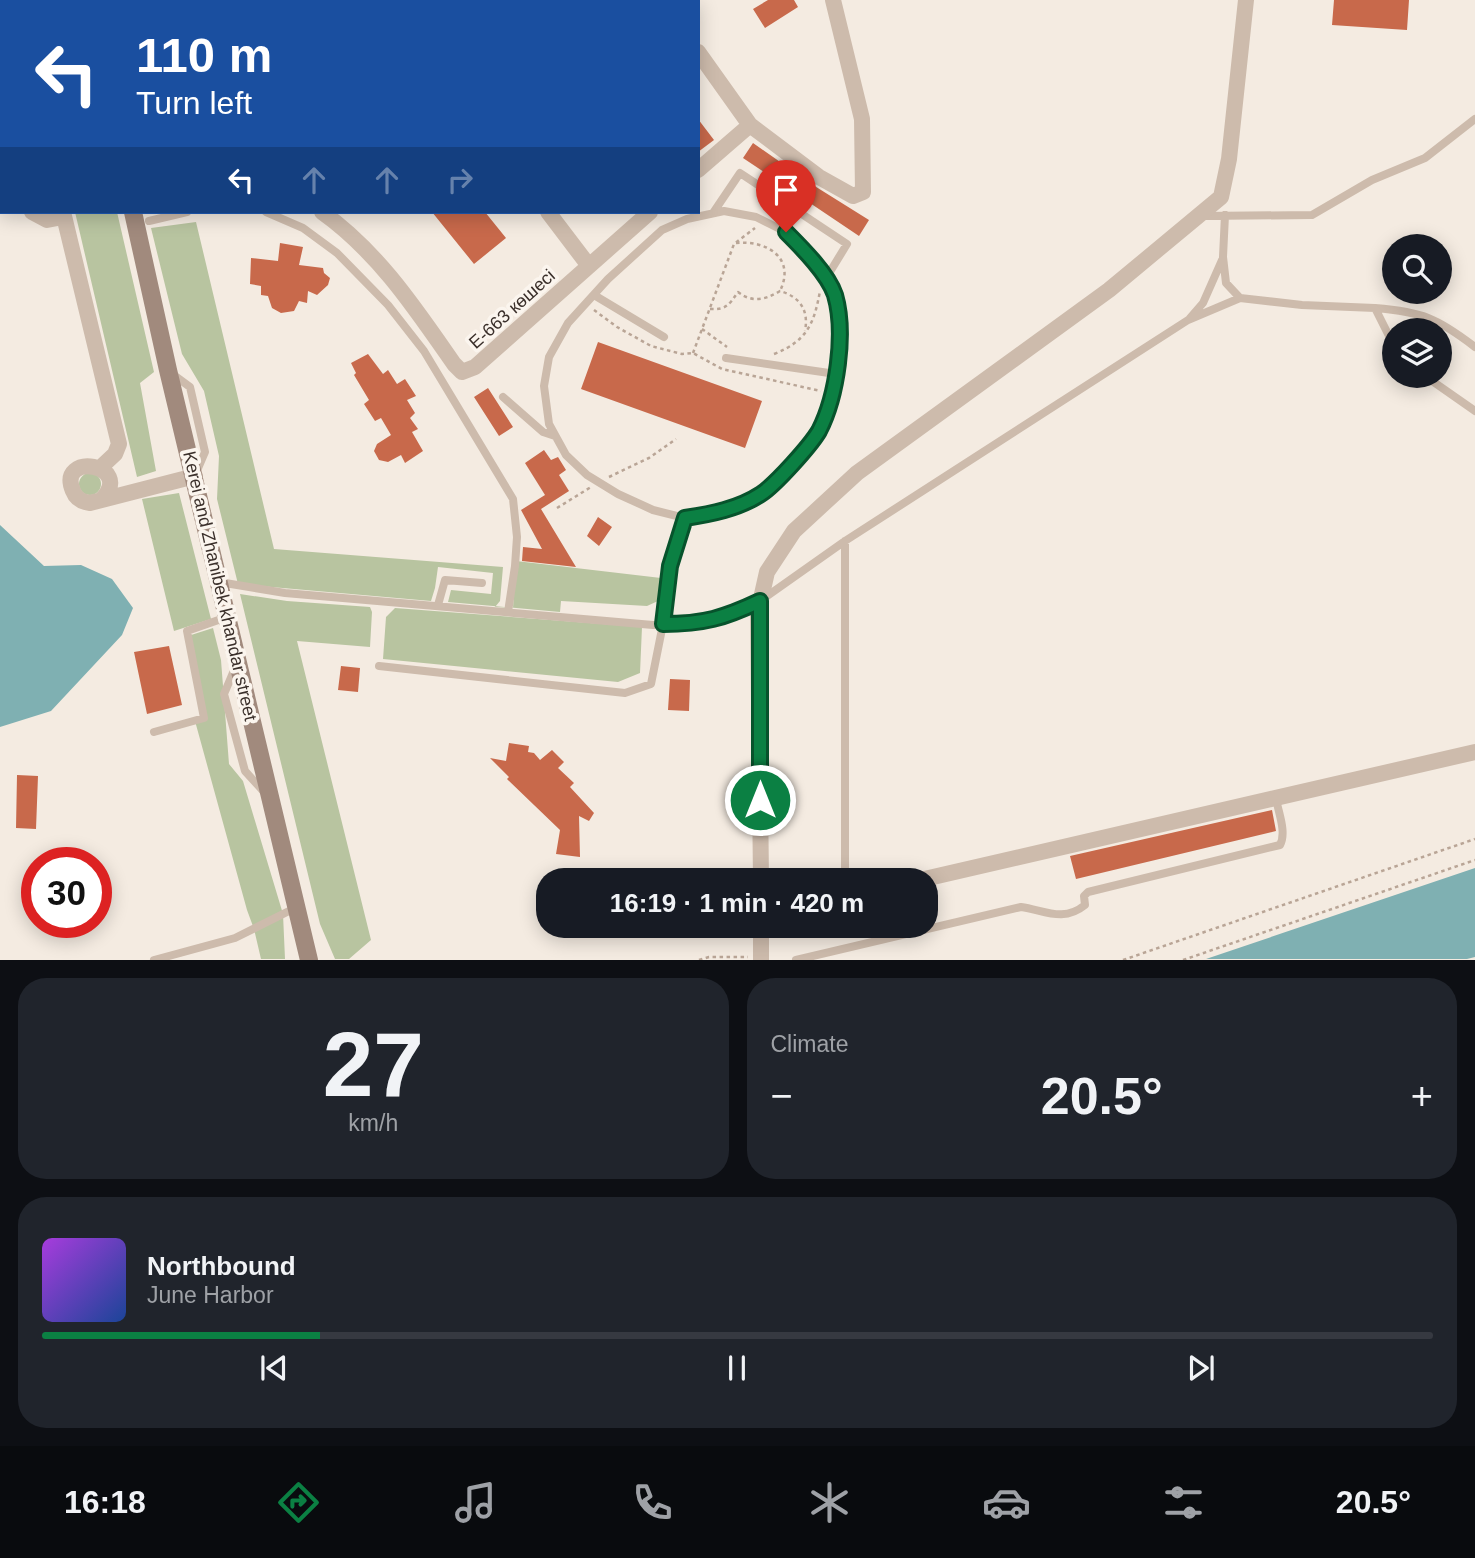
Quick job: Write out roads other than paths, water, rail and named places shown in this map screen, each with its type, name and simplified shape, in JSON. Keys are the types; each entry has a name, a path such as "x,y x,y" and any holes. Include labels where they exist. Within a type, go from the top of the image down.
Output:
{"main road":[{"name":"Kerei and Zhanibek khandar street","path":"133,214 167,370 195,476 309,960"}],"street":[{"path":"700,55 750,125 819,177 853,196 863,192 862,119 834,0"},
{"path":"761,868 760,601 767,572 794,531 857,473 1109,290 1221,197 1229,159 1246,0"},
{"path":"700,168 750,125"},
{"path":"36,214 47,220 63,214 119,444 115,454 100,468"},
{"name":"Е-663 көшесі","path":"324,214 370,254 405,294 462,372 475,367 648,214"},
{"path":"550,214 589,265"},
{"path":"102,499 106,495 108,477 100,468 87,465 81,467 72,477 71,483 74,495 79,500 90,503 195,476"},
{"path":"938,876 1475,752"},
{"path":"761,938 761,958"}],"lane":[{"path":"1199,216 1312,215 1372,180 1425,158 1475,119"},
{"path":"713,213 740,173 847,244 824,278"},
{"path":"724,211 756,217 786,232 811,257 835,294 841,341 832,393 818,431 786,470 761,494 720,512 685,518 653,510 587,475 566,455 548,424 544,386 548,357 568,323 585,304 662,230 687,219 713,213 724,211"},
{"path":"149,221 179,214"},
{"path":"271,214 303,228 337,253 388,304 424,351 513,499 517,537 516,566 508,612"},
{"path":"1225,215 1223,257 1226,283 1240,298"},
{"path":"1188,320 1203,303 1223,257"},
{"path":"594,295 664,337"},
{"path":"219,582 285,593 663,624 693,624 726,617 760,601 845,541 1188,320 1240,298 1303,305 1407,310 1442,322 1475,346"},
{"path":"1375,308 1382,322"},
{"path":"726,358 836,374"},
{"path":"1442,388 1475,411"},
{"path":"503,397 543,432 555,436"},
{"path":"379,666 625,693 651,684 663,624 670,566 685,518"},
{"path":"845,541 845,868"},
{"path":"438,605 445,580 482,583"},
{"path":"154,732 204,718 187,631 227,617"},
{"path":"796,960 1021,907 1041,910 1055,916 1079,910 1085,905 1084,896 1088,892 1280,845 1283,832 1276,798"},
{"path":"155,960 235,938 297,907"}],"water":[{"path":"0,525 44,566 81,565 112,579 133,608 122,635 51,711 0,727"},
{"path":"1475,868 1475,957 1206,959"}]}
